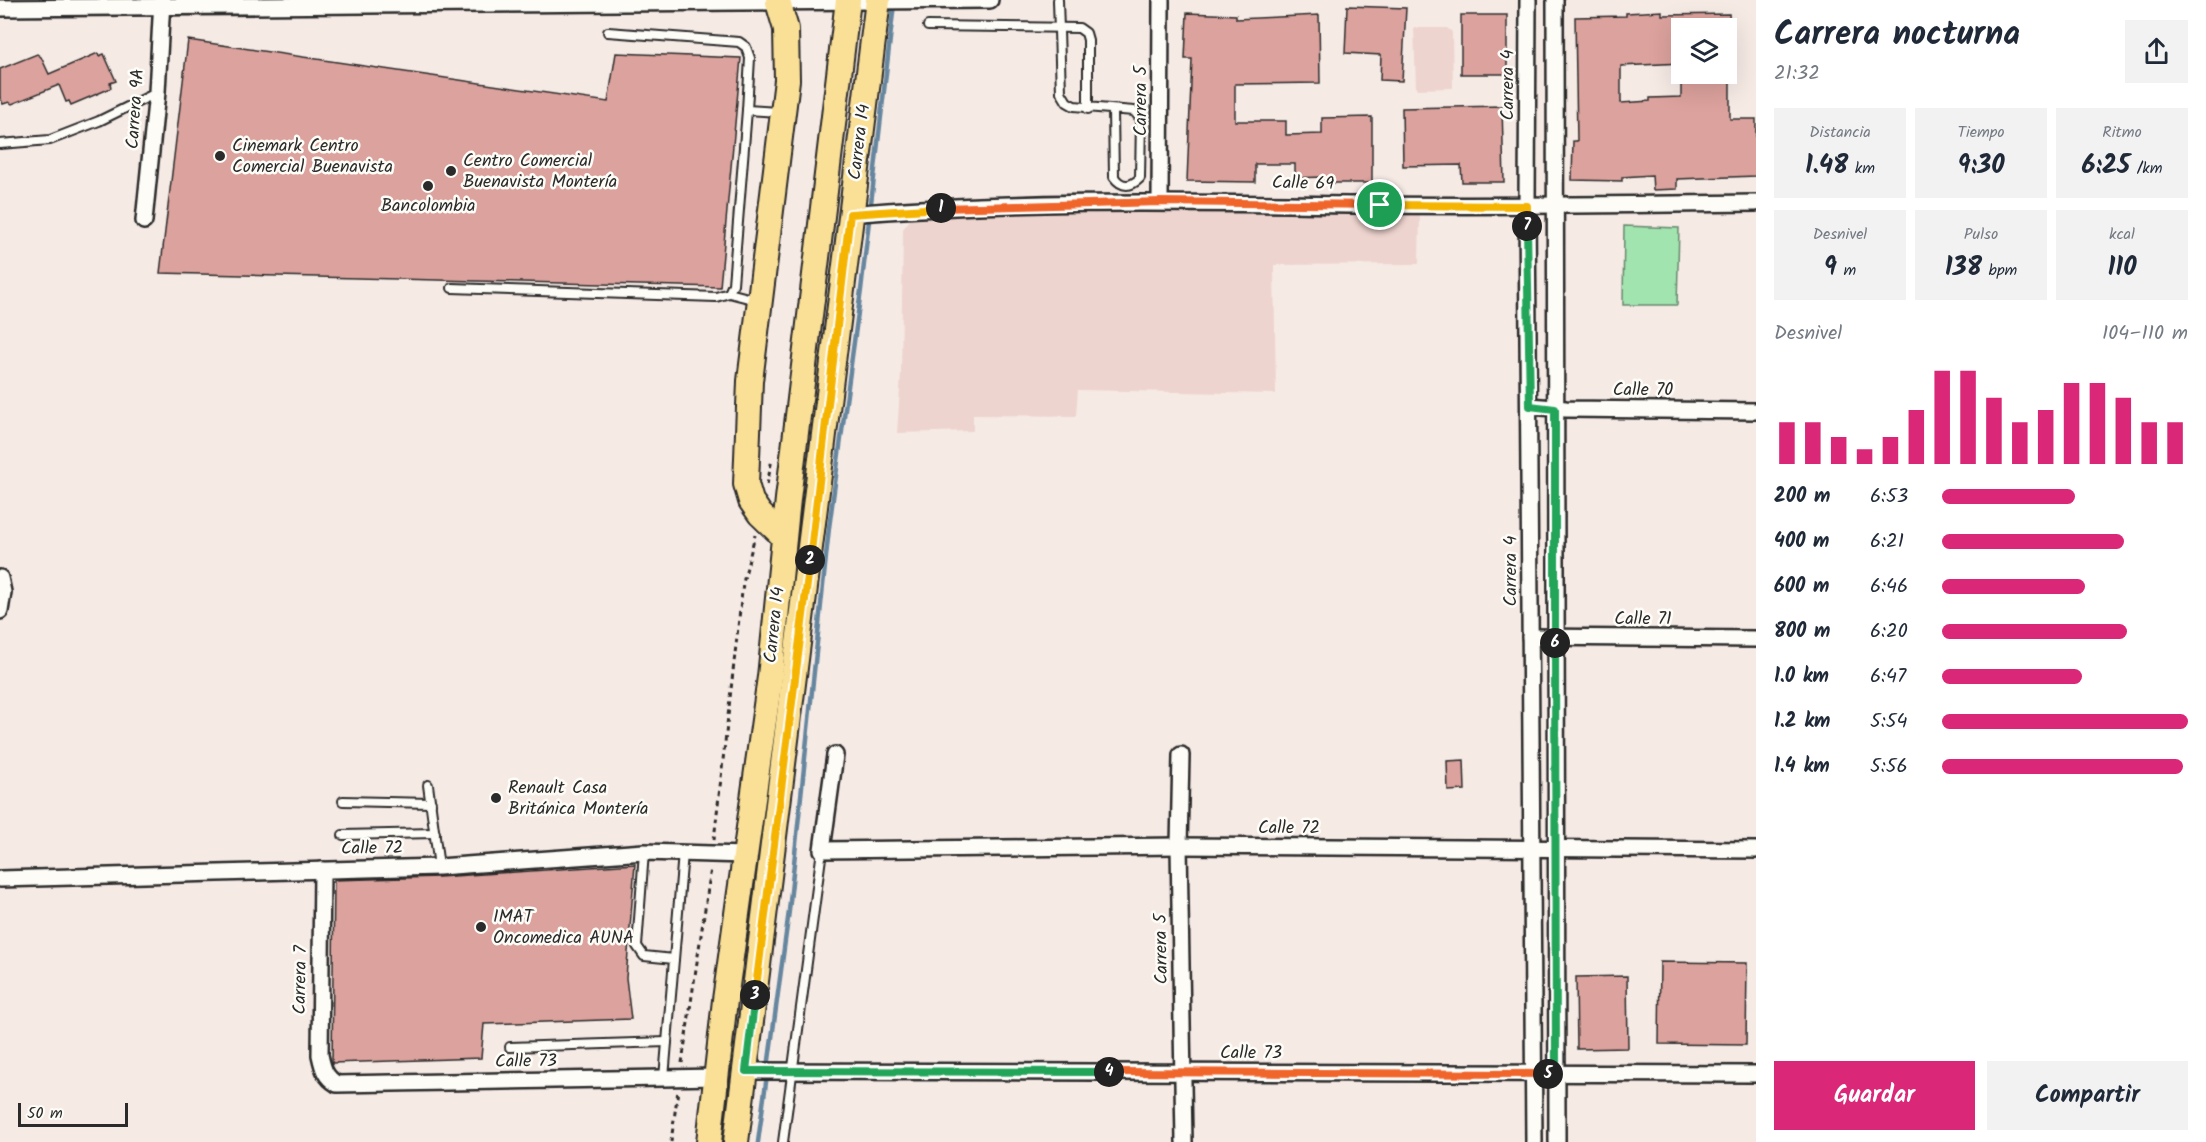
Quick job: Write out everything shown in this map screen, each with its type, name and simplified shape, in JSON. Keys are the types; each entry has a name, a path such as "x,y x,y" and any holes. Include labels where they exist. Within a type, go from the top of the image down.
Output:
{"main road":[{"name":"Carrera 14","path":"709,1142 770,677 784,537 848,0"},
{"name":"Carrera 14","path":"736,1142 751,1071 796,678 859,213 883,1"},
{"path":"778,2 786,29 787,80 750,381 746,484 751,501 760,514 784,537"}],"street":[{"path":"0,8 162,3 395,1 990,0"},
{"name":"Carrera 5","path":"1160,202 1161,0"},
{"name":"Carrera 4","path":"1528,0 1530,848 1534,1142"},
{"path":"1555,0 1557,206 1554,848 1557,1142"},
{"name":"Carrera 9A","path":"144,221 157,92 162,3"},
{"name":"Calle 69","path":"859,213 1160,202 1527,206 1756,203"},
{"name":"Calle 70","path":"1530,406 1555,409 1756,411"},
{"path":"0,578 3,592 0,611"},
{"name":"Calle 71","path":"1530,637 1756,639"},
{"path":"1530,754 1555,750"},
{"path":"822,850 835,755"},
{"name":"Carrera 5","path":"1181,755 1179,846 1184,1142"},
{"name":"Calle 72","path":"822,850 1179,846 1756,850"},
{"name":"Calle 72","path":"0,879 439,867 644,852 683,851 745,855"},
{"name":"Carrera 7","path":"322,870 320,1055 323,1070 328,1079 337,1084"},
{"path":"1532,964 1555,968"},
{"name":"Calle 73","path":"751,1071 1756,1074"},
{"name":"Calle 73","path":"337,1084 717,1077"}],"lane":[{"path":"1058,0 1061,92 1066,102 1088,109 1113,110 1134,111 1141,118 1140,178 1134,184 1126,186 1118,183 1114,177 1113,110"},
{"path":"928,26 1079,28 1086,33 1088,109"},
{"path":"608,32 739,42 746,47 750,58 747,110 733,284 729,293"},
{"path":"0,144 50,140 99,121 157,92"},
{"path":"747,110 783,112"},
{"path":"452,288 716,297 729,293 761,302"},
{"path":"428,785 439,867"},
{"path":"343,801 431,803"},
{"path":"343,834 435,833"},
{"path":"783,1142 787,1071 822,850"},
{"path":"672,1078 667,1042 683,851"},
{"path":"644,852 637,946 644,956 674,959"},
{"path":"510,1047 667,1042"}],"path":[{"path":"671,1142 672,1078 713,852 743,583 773,454"}],"shaded area":[{"path":"1414,28 1447,28 1452,32 1453,88 1416,89"},
{"path":"919,208 1420,215 1419,264 1274,265 1276,394 1078,390 1076,416 973,415 973,431 897,433 901,373 903,229"}],"green space":[{"path":"1624,226 1679,228 1677,305 1623,305"}],"building":[{"path":"1347,6 1406,8 1402,81 1380,80 1381,55 1345,53"},
{"path":"1662,11 1662,15 1729,14 1729,18 1671,18 1671,64 1621,66 1621,103 1650,101 1650,98 1681,97 1681,84 1730,84 1730,119 1756,119 1756,176 1677,179 1677,189 1653,190 1652,175 1622,177 1622,181 1572,180 1573,141 1577,141 1575,17 1626,16 1626,13"},
{"path":"1187,13 1236,15 1236,19 1319,15 1320,83 1235,84 1235,121 1286,121 1286,135 1322,134 1322,118 1372,117 1372,183 1322,183 1322,177 1295,178 1295,164 1255,164 1255,182 1187,181 1192,59 1185,59"},
{"path":"1461,15 1507,15 1507,74 1461,74"},
{"name":"Centro Comercial Buenavista Montería","path":"188,40 608,102 616,53 741,58 720,287 160,273"},
{"path":"98,53 99,56 104,54 116,81 110,83 111,88 71,105 69,101 66,102 59,85 12,104 9,102 3,104 0,97 0,69 37,54 41,57 49,74"},
{"path":"1502,106 1504,182 1462,182 1461,165 1403,166 1402,108"},
{"path":"1464,760 1465,790 1448,791 1447,761"},
{"name":"IMAT Oncomedica AUNA","path":"635,864 626,978 631,1019 484,1024 481,1058 332,1063 334,880 439,877"},
{"path":"1660,962 1747,963 1746,1045 1659,1044"},
{"path":"1627,976 1628,1048 1577,1049 1576,977"}],"waterway":[{"path":"758,1142 789,911 829,528 861,290 894,4"}],"place":[{"name":"Cinemark Centro Comercial Buenavista","path":"220,156"},
{"name":"Centro Comercial Buenavista Montería","path":"451,171"},
{"name":"Bancolombia","path":"428,186"},
{"name":"Renault Casa Británica Montería","path":"496,798"},
{"name":"IMAT Oncomedica AUNA","path":"481,927"}],"route":[{"path":"1160,202 1380,205 1527,206 1530,406 1555,409 1556,1074 746,1071 796,678 850,214 919,208 1160,202"}]}
